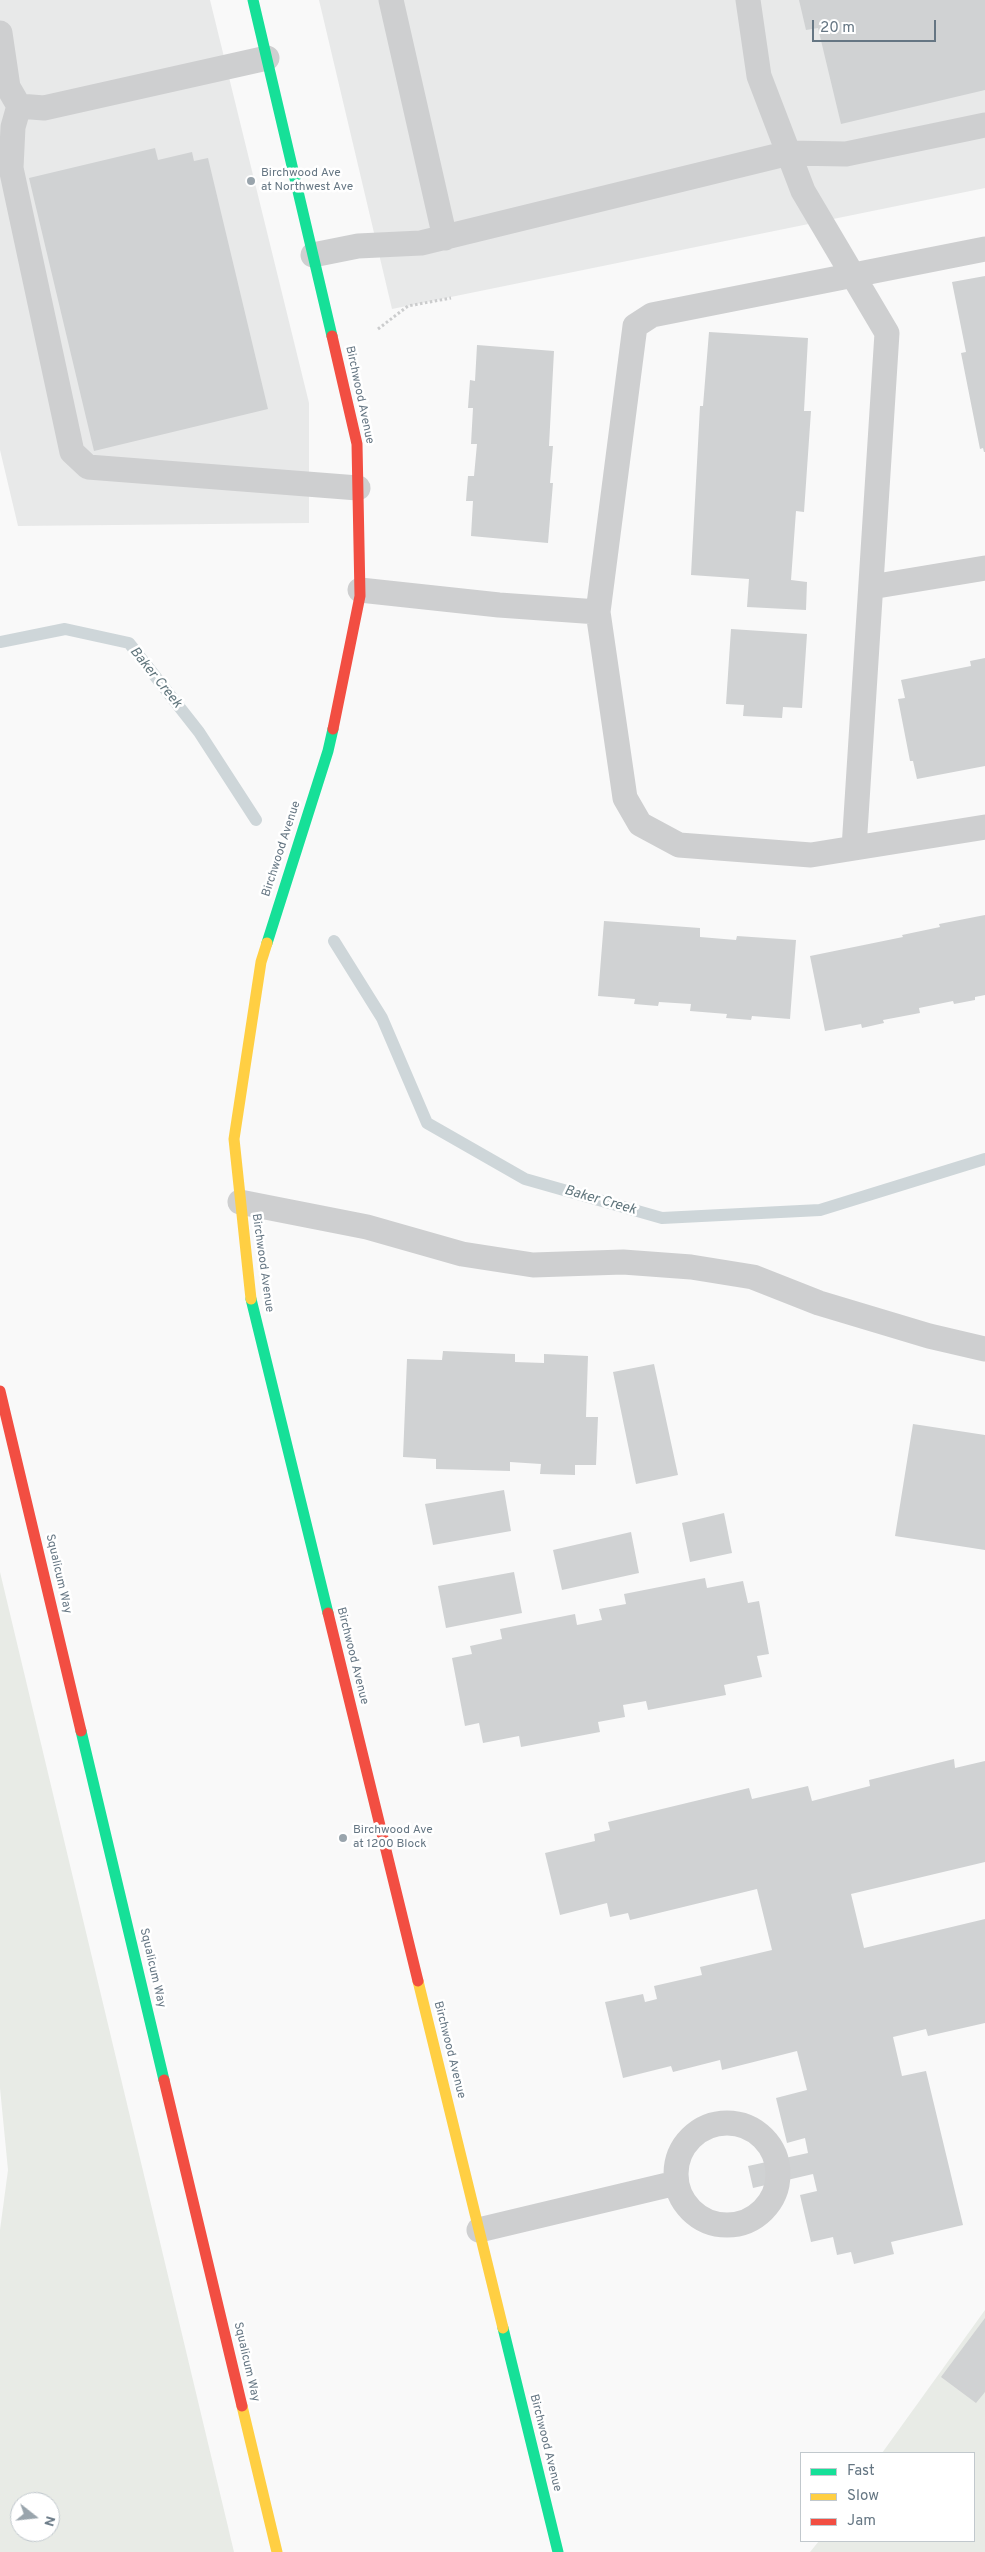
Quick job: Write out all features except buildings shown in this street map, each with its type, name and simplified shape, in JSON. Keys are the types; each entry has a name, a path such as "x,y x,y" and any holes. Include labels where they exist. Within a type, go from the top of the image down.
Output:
{"street":[{"name":"Birchwood Avenue","path":"253,0 358,444 360,590 328,750 261,962 234,1139 251,1300 558,2552"},
{"name":"Squalicum Way","path":"0,1391 277,2552"}],"lane":[{"path":"392,0 445,238"},
{"path":"748,0 760,76 803,191 887,332 854,848"},
{"path":"0,32 8,87 19,106 13,127 11,168 72,452 88,468 358,488"},
{"path":"19,106 44,108 267,58"},
{"path":"313,255 358,246 421,243 445,238 789,153 846,154 985,124"},
{"path":"985,248 652,316 635,326 598,612 625,798 640,824 679,844 811,855 985,827"},
{"path":"871,587 985,568"},
{"path":"360,590 500,605 598,612"},
{"path":"240,1202 367,1227 462,1254 533,1265 623,1262 691,1267 753,1277 819,1304 929,1336 985,1349"},
{"path":"734,2122 756,2132 772,2149 777,2165 777,2183 771,2199 760,2213 744,2222 727,2226 710,2223 694,2214 682,2200 676,2183 676,2167 680,2152 690,2138 702,2128 718,2123 734,2122"},
{"path":"479,2230 676,2183"}],"path":[{"path":"378,329 408,306 451,298"}],"shaded area":[{"path":"0,0 210,0 309,403 309,523 18,526 0,450"},
{"path":"319,0 985,0 985,188 392,309"},
{"path":"0,1572 234,2552 0,2552 0,2230 8,2170 0,2088"},
{"path":"985,2310 985,2552 810,2552 818,2542 975,2542 975,2452 883,2452"}],"waterway":[{"name":"Baker Creek","path":"0,642 65,629 129,643 199,732 256,820"},
{"name":"Baker Creek","path":"334,941 382,1018 427,1123 525,1179 662,1218 820,1210 985,1159"}],"traffic: fast":[{"path":"253,0 332,336"},
{"path":"267,943 328,751 333,729"},
{"path":"251,1299 328,1613"},
{"path":"81,1731 164,2080"},
{"path":"503,2328 558,2552"}],"traffic: slow":[{"path":"251,1299 234,1139 261,962 267,943"},
{"path":"418,1981 503,2328"},
{"path":"242,2406 277,2552"}],"traffic: jam":[{"path":"332,336 357,444 360,596 333,729"},
{"path":"0,1391 81,1731"},
{"path":"328,1613 418,1981"},
{"path":"164,2080 242,2406"}],"place":[{"name":"Birchwood Ave at Northwest Ave","path":"251,181"},
{"name":"Birchwood Ave at 1200 Block","path":"343,1838"}]}
